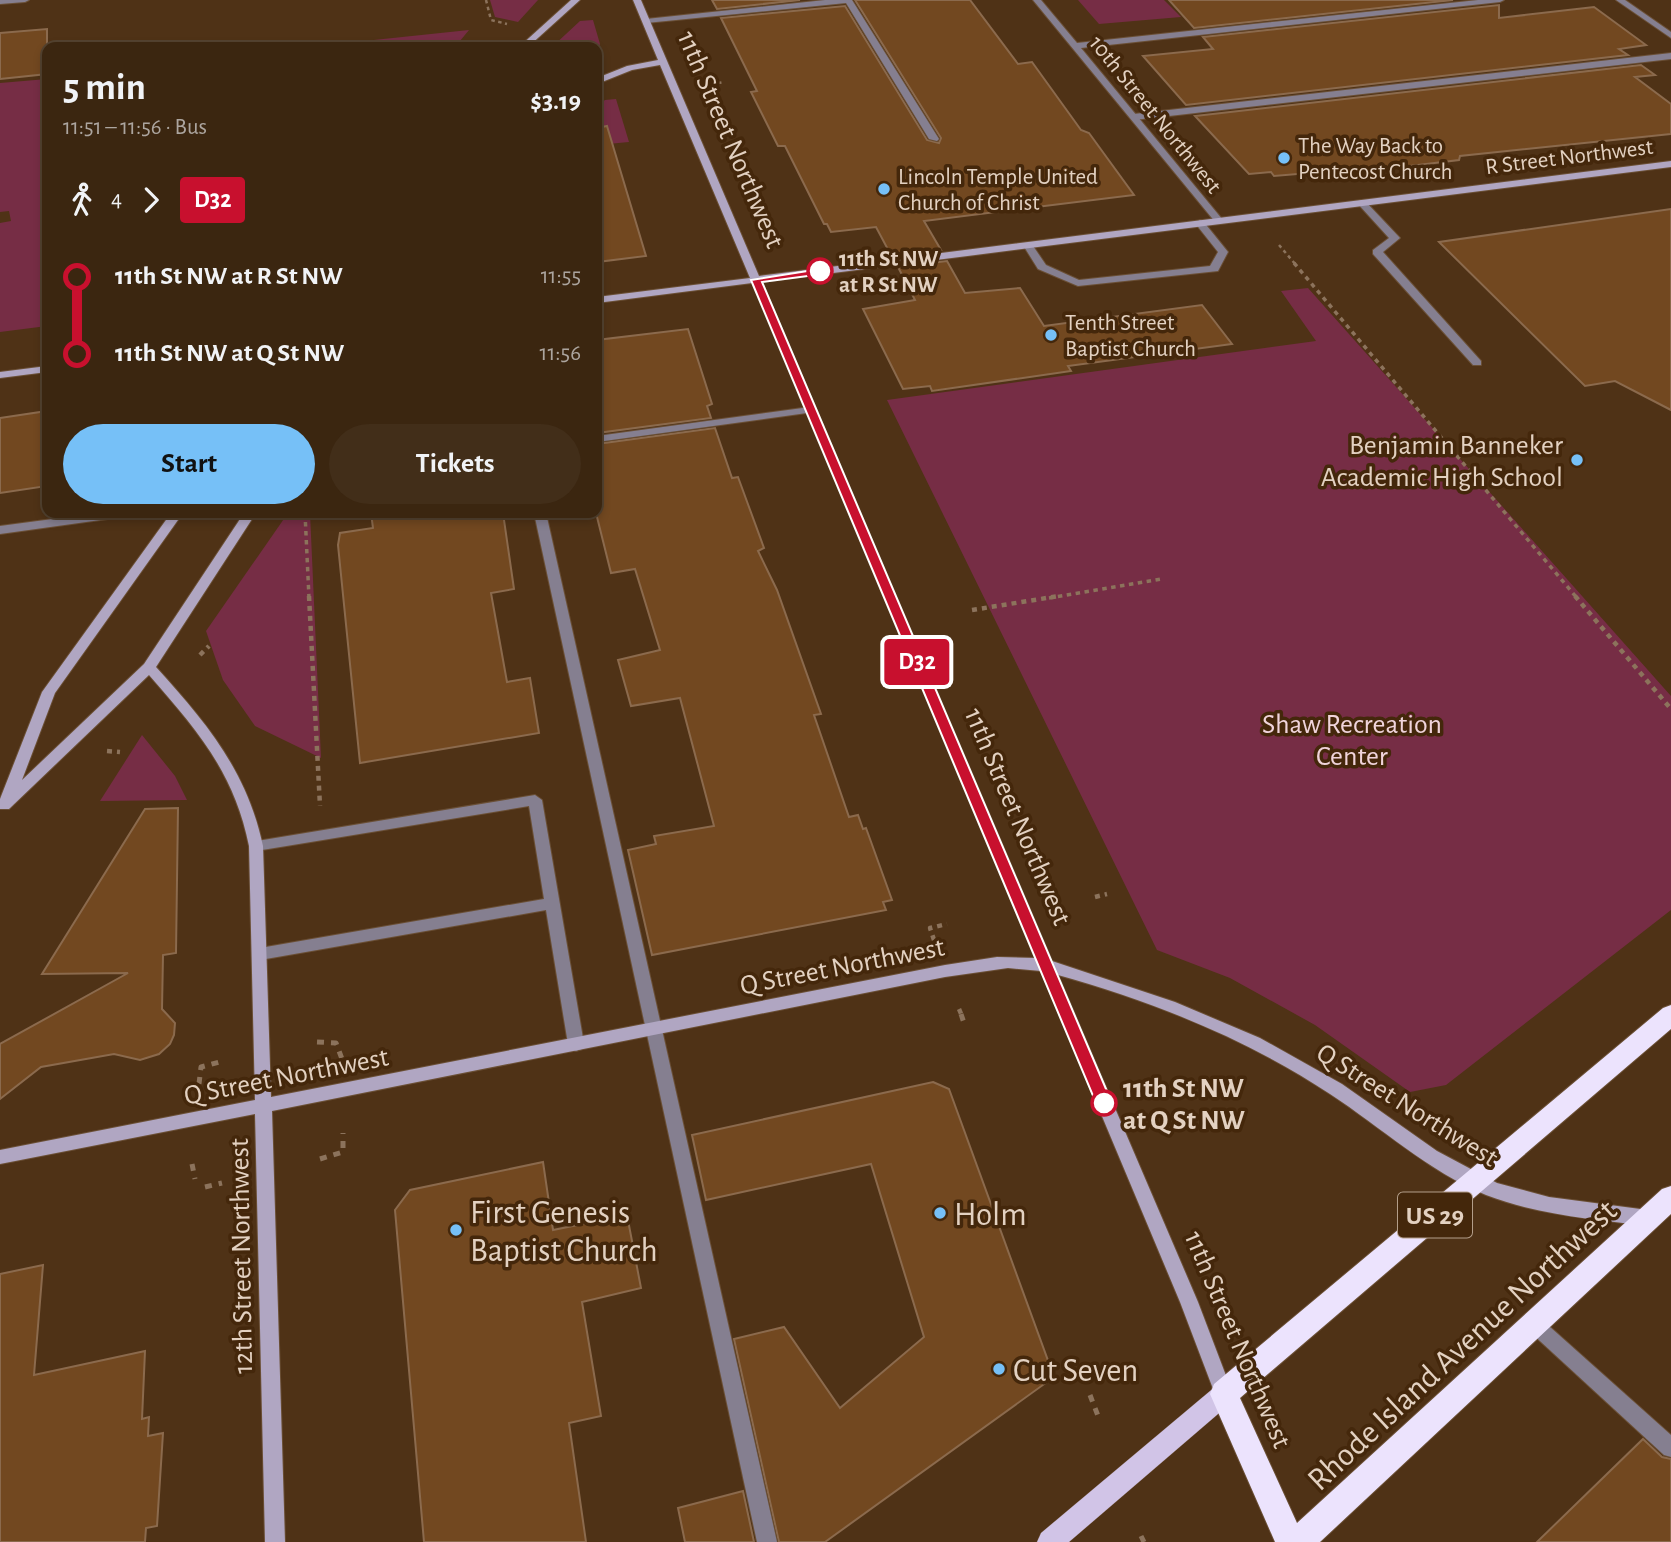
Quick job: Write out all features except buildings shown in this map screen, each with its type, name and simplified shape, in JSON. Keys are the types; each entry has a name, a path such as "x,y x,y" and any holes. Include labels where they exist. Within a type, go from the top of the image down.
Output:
{"highway":[{"name":"US 29","path":"1224,1394 1671,1015"},
{"name":"Rhode Island Avenue Northwest","path":"1298,1542 1671,1197"},
{"name":"11th Street Northwest","path":"1224,1394 1290,1542"}],"main road":[{"path":"529,42 576,0"},
{"name":"11th Street Northwest","path":"637,0 1189,1302 1224,1394"},
{"path":"602,79 630,68 664,62"},
{"name":"R Street Northwest","path":"602,299 1671,164"},
{"path":"0,375 42,370"},
{"path":"2,808 49,692 173,518"},
{"path":"2,808 149,667 247,518"},
{"name":"12th Street Northwest","path":"149,667 222,757 245,800 256,846 275,1542"},
{"name":"Q Street Northwest","path":"0,1157 654,1028 1007,962 1046,965 1194,1014 1265,1047 1335,1089 1435,1159 1475,1181 1534,1201 1648,1218"},
{"path":"1050,1542 1224,1394"}],"street":[{"path":"0,2 24,0"},
{"path":"646,21 848,0 934,139"},
{"name":"10th Street Northwest","path":"1037,0 1219,221"},
{"path":"1075,46 1500,0"},
{"path":"1620,0 1671,36"},
{"path":"1134,117 1671,56"},
{"path":"1362,203 1395,238 1377,252 1476,363"},
{"path":"1028,245 1042,267 1077,284 1214,269 1223,252 1200,223"},
{"path":"602,438 810,410"},
{"path":"0,530 86,518"},
{"path":"541,518 767,1542"},
{"path":"256,846 535,800 576,1044"},
{"path":"260,954 552,903"},
{"path":"1534,1324 1671,1448"}],"path":[{"path":"486,0 491,20 518,26"},
{"path":"718,83 724,82"},
{"path":"1276,241 1671,709"},
{"path":"305,518 320,807"},
{"path":"972,610 1162,579"},
{"path":"200,655 209,646"},
{"path":"1095,897 1107,894"},
{"path":"934,942 930,928 947,925"},
{"path":"959,1009 964,1023"},
{"path":"317,1042 336,1043 342,1059"},
{"path":"198,1088 201,1067 223,1061"},
{"path":"320,1159 343,1152 343,1133"},
{"path":"192,1164 195,1179"},
{"path":"205,1187 222,1183"},
{"path":"1097,1378 1117,1360"},
{"path":"1090,1395 1100,1421"}],"green space":[{"path":"490,0 538,0 518,22 495,17"},
{"path":"1078,0 1164,0 1181,17 1099,24"},
{"path":"593,20 599,42 557,42 580,21"},
{"path":"469,30 459,42 355,42"},
{"path":"42,79 42,327 0,332 0,223 11,221 9,211 0,212 0,83"},
{"path":"616,99 629,142 602,145 602,102"},
{"name":"Shaw Recreation Center","path":"1308,288 1671,696 1671,910 1446,1085 1410,1092 1315,1025 1230,978 1157,950 887,400 1316,341 1281,291"},
{"path":"285,518 310,518 321,758 255,726 223,680 206,631"},
{"path":"142,735 175,776 187,800 100,801"}],"bus line":[{"name":"D32","path":"820,271 756,280 1104,1103"}],"place":[{"name":"The Way Back to Pentecost Church","path":"1284,158"},
{"name":"Lincoln Temple United Church of Christ","path":"884,189"},
{"name":"11th St NW at R St NW","path":"820,271"},
{"name":"Tenth Street Baptist Church","path":"1051,335"},
{"name":"Benjamin Banneker Academic High School","path":"1577,460"},
{"name":"11th St NW at Q St NW","path":"1104,1103"},
{"name":"Holm","path":"940,1213"},
{"name":"First Genesis Baptist Church","path":"456,1230"},
{"name":"Cut Seven","path":"999,1369"}]}
